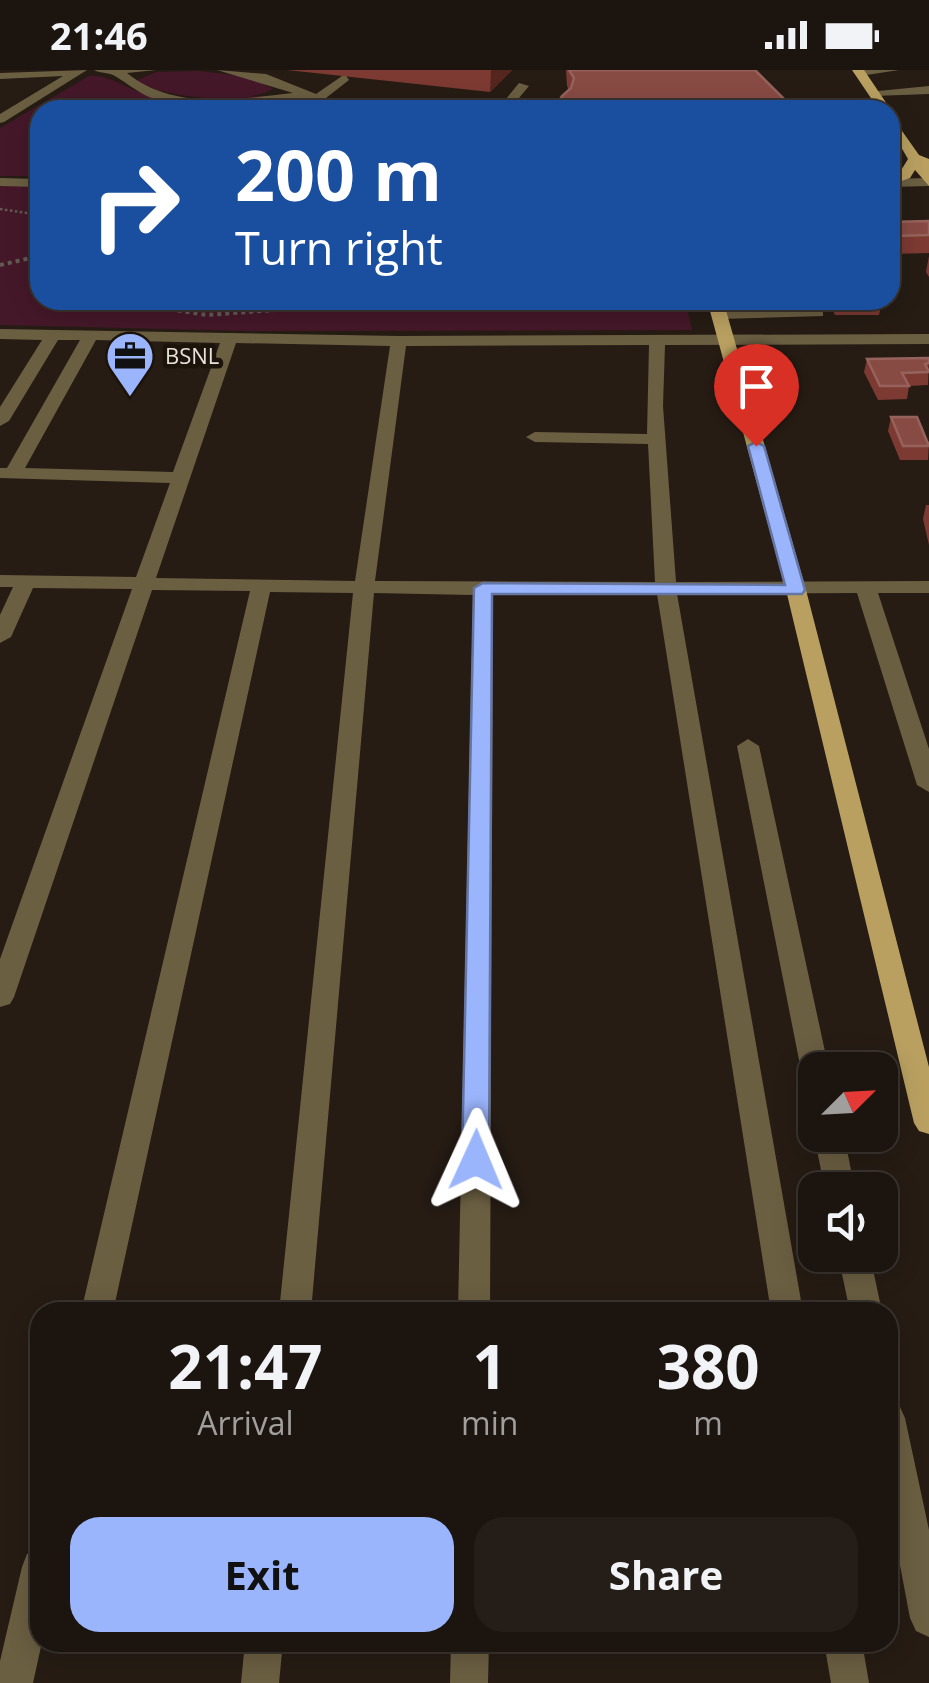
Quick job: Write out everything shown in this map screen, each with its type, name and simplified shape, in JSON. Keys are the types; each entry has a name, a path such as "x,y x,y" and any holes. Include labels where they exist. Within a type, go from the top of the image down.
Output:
{"main road":[{"path":"859,72 879,100"},
{"path":"900,131 922,161 929,183"},
{"path":"900,178 922,161"},
{"path":"719,310 734,339 929,1124"}],"street":[{"path":"100,70 150,70"},
{"path":"223,70 266,78 316,100 345,78"},
{"path":"859,72 893,70"},
{"path":"0,72 79,71"},
{"path":"31,100 79,71"},
{"path":"118,73 147,92 182,99 301,96"},
{"path":"512,100 524,86"},
{"path":"874,92 929,90"},
{"path":"0,119 30,101"},
{"path":"0,180 30,181"},
{"path":"900,184 929,183"},
{"path":"767,310 817,313 816,310"},
{"path":"0,334 399,341 929,336"},
{"path":"0,421 52,336"},
{"path":"6,474 90,336"},
{"path":"0,997 229,339"},
{"path":"657,339 656,439 666,590 786,1302"},
{"path":"297,1302 364,588 399,341"},
{"path":"535,437 656,439"},
{"path":"6,474 180,478"},
{"path":"0,580 364,588 929,587"},
{"path":"0,637 26,582"},
{"path":"99,1302 261,586"},
{"path":"474,1302 483,588"},
{"path":"866,589 929,785"},
{"path":"748,746 811,1052"},
{"path":"858,1272 864,1302"},
{"path":"898,1467 929,1618"},
{"path":"14,1683 30,1612"},
{"path":"260,1683 263,1652"},
{"path":"469,1683 470,1652"},
{"path":"845,1652 850,1683"}],"path":[{"path":"0,209 30,214"},
{"path":"0,265 30,258"},
{"path":"172,310 206,315 273,310"}],"shaded area":[{"path":"199,71 251,77 273,89 243,97 204,98 165,92 136,81 156,72"},
{"path":"89,76 98,76 143,94 179,100 48,100"},
{"path":"256,96 305,100 197,100"},
{"path":"30,110 30,176 0,176 0,128"},
{"path":"0,185 30,186 30,310 687,310 692,330 250,331 0,325"}],"building":[{"path":"569,70 755,70 785,100 560,100 574,78"},
{"path":"929,221 929,235 900,236 900,222"},
{"path":"929,358 925,364 929,372 902,373 909,386 880,386 867,359"},
{"path":"891,417 917,417 929,446 903,446"}],"place":[{"name":"BSNL","path":"130,398"}],"route":[{"path":"476,1160 483,588 796,590 756,446"}]}
